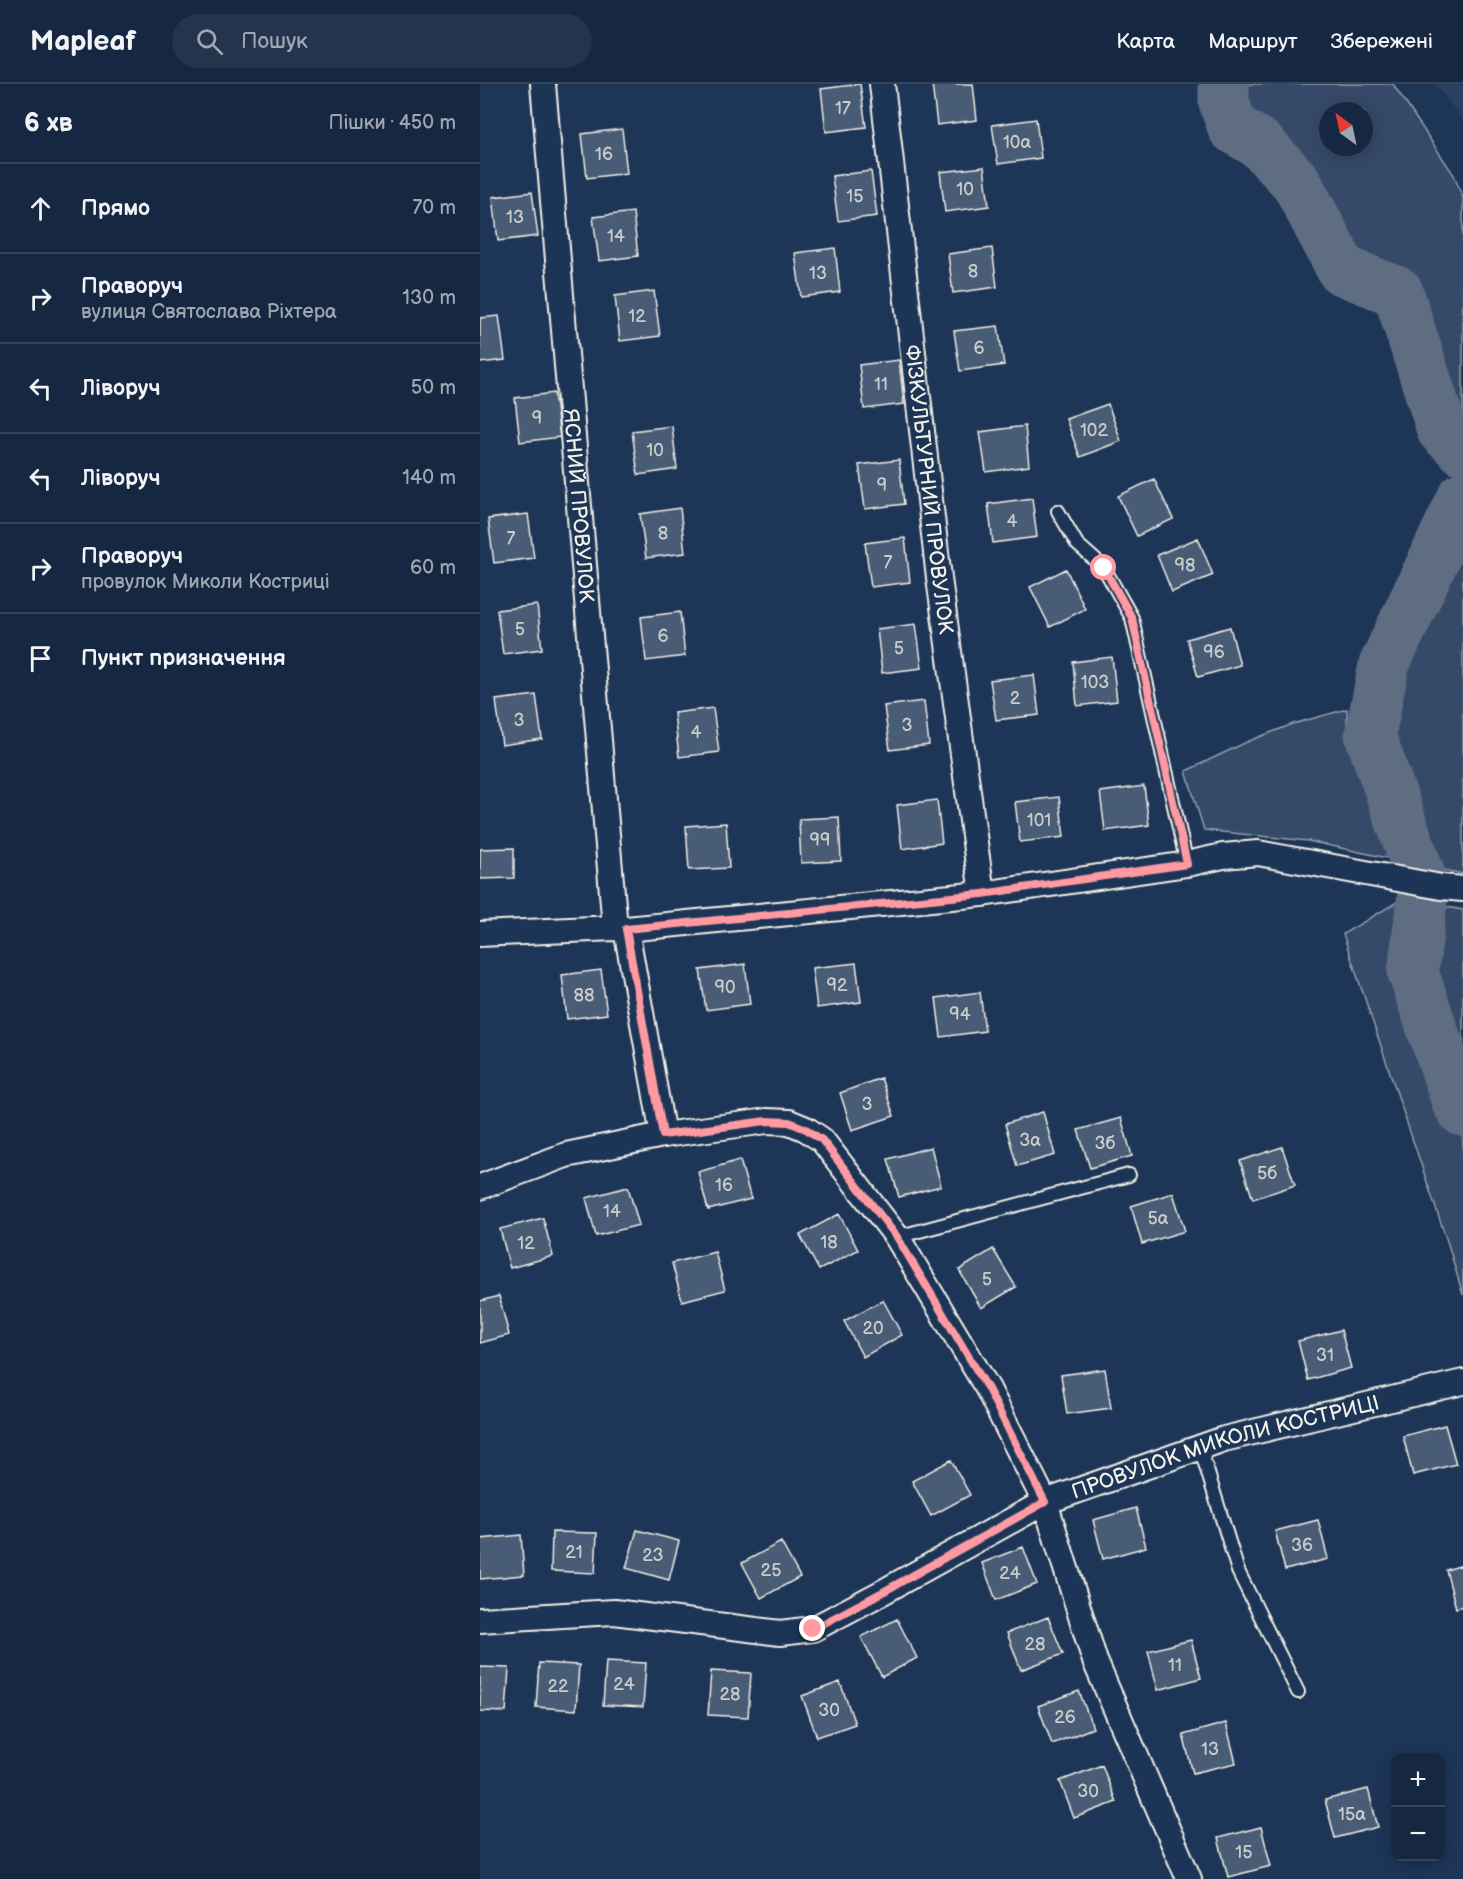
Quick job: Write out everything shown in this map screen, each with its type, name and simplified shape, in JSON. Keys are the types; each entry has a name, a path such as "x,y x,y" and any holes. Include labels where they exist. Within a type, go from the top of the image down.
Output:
{"street":[{"name":"ЯСНИЙ ПРОВУЛОК","path":"543,84 620,929 663,1135"},
{"name":"ФІЗКУЛЬТУРНИЙ ПРОВУЛОК","path":"882,84 939,578 982,894"},
{"path":"480,934 620,929 982,894 1187,864 1223,856 1258,853 1463,889"},
{"path":"480,1187 566,1155 663,1135 766,1121 789,1122 806,1129 822,1140 897,1237 988,1389 1045,1502 1095,1660 1189,1879"},
{"name":"ПРОВУЛОК МИКОЛИ КОСТРИЦІ","path":"480,1620 614,1612 780,1633 813,1629 1045,1502 1224,1438 1463,1382"}],"lane":[{"path":"1058,511 1077,544 1104,568 1132,618 1187,864"},
{"path":"897,1237 1129,1175"},
{"path":"1200,1447 1238,1571 1298,1692"}],"shaded area":[{"path":"1234,84 1393,84 1454,175 1463,198 1463,424 1452,415 1439,385 1422,333 1414,288 1398,275 1359,264 1345,248 1318,186 1299,152 1277,135 1245,123 1238,115 1234,103"},
{"path":"1436,84 1463,84 1463,121"},
{"path":"1463,520 1463,874 1308,841 1204,830 1186,771 1249,741 1293,724 1347,709 1347,743 1381,753 1396,664"},
{"path":"1402,899 1463,910 1463,1295 1448,1244 1343,934"}],"building":[{"path":"860,84 866,127 826,132 821,89"},
{"path":"932,84 973,84 977,120 937,125"},
{"path":"1036,119 1041,158 998,164 992,125"},
{"path":"622,129 627,173 587,178 582,134"},
{"path":"984,167 989,206 945,212 940,172"},
{"path":"871,171 877,216 838,221 832,176"},
{"path":"532,192 538,236 498,241 493,197"},
{"path":"633,212 638,256 599,261 593,217"},
{"path":"835,248 840,292 801,297 795,253"},
{"path":"992,248 997,287 953,293 948,254"},
{"path":"654,291 660,336 620,341 615,296"},
{"path":"499,316 505,360 480,363 480,318"},
{"path":"998,326 1004,365 960,371 954,331"},
{"path":"899,360 904,404 864,409 859,365"},
{"path":"554,393 560,437 520,442 515,398"},
{"path":"1108,404 1121,441 1080,457 1066,419"},
{"path":"672,426 677,469 638,475 632,431"},
{"path":"1025,426 1029,466 986,472 980,432"},
{"path":"899,460 904,504 865,509 859,465"},
{"path":"1154,479 1173,519 1137,536 1118,496"},
{"path":"1032,498 1037,537 993,543 988,504"},
{"path":"680,508 685,553 646,558 640,514"},
{"path":"528,514 534,558 494,563 488,519"},
{"path":"905,538 910,582 871,587 865,543"},
{"path":"1198,538 1213,575 1172,592 1157,555"},
{"path":"1066,569 1085,609 1050,627 1030,587"},
{"path":"537,605 542,649 503,654 497,610"},
{"path":"680,612 685,656 646,661 641,617"},
{"path":"916,624 922,668 882,673 877,629"},
{"path":"1230,627 1240,665 1198,677 1187,639"},
{"path":"1112,657 1117,701 1077,706 1073,662"},
{"path":"1034,675 1039,715 996,720 990,680"},
{"path":"536,695 542,739 502,745 496,700"},
{"path":"924,701 929,745 890,750 884,706"},
{"path":"713,708 719,752 679,757 674,713"},
{"path":"1144,786 1149,825 1105,831 1100,792"},
{"path":"1059,797 1064,837 1020,842 1015,802"},
{"path":"937,800 942,843 902,849 897,805"},
{"path":"839,817 841,861 801,863 799,819"},
{"path":"726,823 729,868 689,870 686,826"},
{"path":"514,848 514,878 480,879 480,849"},
{"path":"856,963 861,1002 817,1008 812,968"},
{"path":"745,964 750,1004 706,1010 700,970"},
{"path":"601,970 607,1014 567,1019 562,975"},
{"path":"980,992 985,1031 941,1037 936,998"},
{"path":"881,1078 894,1116 852,1130 840,1093"},
{"path":"1043,1112 1055,1155 1017,1166 1005,1124"},
{"path":"1121,1118 1132,1156 1090,1168 1078,1130"},
{"path":"931,1147 941,1186 899,1197 888,1159"},
{"path":"1282,1147 1295,1185 1253,1199 1240,1161"},
{"path":"740,1160 751,1199 708,1210 698,1172"},
{"path":"628,1187 639,1225 596,1236 586,1198"},
{"path":"1173,1193 1185,1231 1142,1244 1131,1206"},
{"path":"839,1214 858,1250 819,1270 800,1235"},
{"path":"543,1218 553,1256 510,1268 500,1229"},
{"path":"993,1249 1016,1287 981,1308 959,1270"},
{"path":"715,1252 725,1290 682,1301 672,1263"},
{"path":"499,1296 509,1335 480,1343 480,1301"},
{"path":"883,1300 902,1335 863,1357 844,1321"},
{"path":"1341,1330 1351,1368 1308,1380 1298,1341"},
{"path":"1105,1369 1111,1408 1067,1414 1061,1375"},
{"path":"1445,1425 1456,1464 1413,1475 1403,1436"},
{"path":"951,1460 970,1495 931,1516 912,1481"},
{"path":"1136,1508 1146,1547 1103,1559 1093,1520"},
{"path":"1318,1520 1328,1559 1285,1570 1275,1531"},
{"path":"637,1530 679,1541 669,1580 626,1568"},
{"path":"552,1532 597,1533 595,1573 551,1571"},
{"path":"521,1535 524,1575 480,1579 480,1539"},
{"path":"781,1542 800,1577 761,1598 742,1563"},
{"path":"1023,1547 1037,1584 996,1600 982,1563"},
{"path":"1463,1565 1463,1606 1456,1608 1446,1570"},
{"path":"1048,1617 1063,1654 1021,1670 1007,1633"},
{"path":"897,1619 917,1658 882,1677 861,1637"},
{"path":"1191,1640 1201,1678 1158,1690 1148,1651"},
{"path":"606,1661 646,1663 643,1707 603,1705"},
{"path":"539,1663 579,1665 576,1710 536,1707"},
{"path":"480,1667 509,1668 506,1712 480,1711"},
{"path":"711,1671 751,1673 748,1717 708,1715"},
{"path":"840,1682 855,1724 817,1737 802,1696"},
{"path":"1079,1691 1093,1728 1052,1744 1038,1706"},
{"path":"1226,1723 1236,1763 1193,1773 1183,1735"},
{"path":"1102,1765 1116,1802 1074,1818 1060,1781"},
{"path":"1368,1789 1378,1827 1335,1838 1325,1800"},
{"path":"1261,1827 1271,1866 1228,1877 1218,1838"}],"waterway":[{"path":"1224,84 1224,102 1233,128 1260,144 1296,182 1342,270 1398,292 1442,430 1463,450"},
{"path":"1463,497 1384,665 1370,735 1424,886 1413,972 1457,1102 1463,1111"}],"route":[{"path":"813,1629 1045,1502 988,1389 897,1237 822,1140 806,1129 789,1122 766,1121 663,1135 626,929 982,894 1187,864 1132,618 1104,568"}]}
